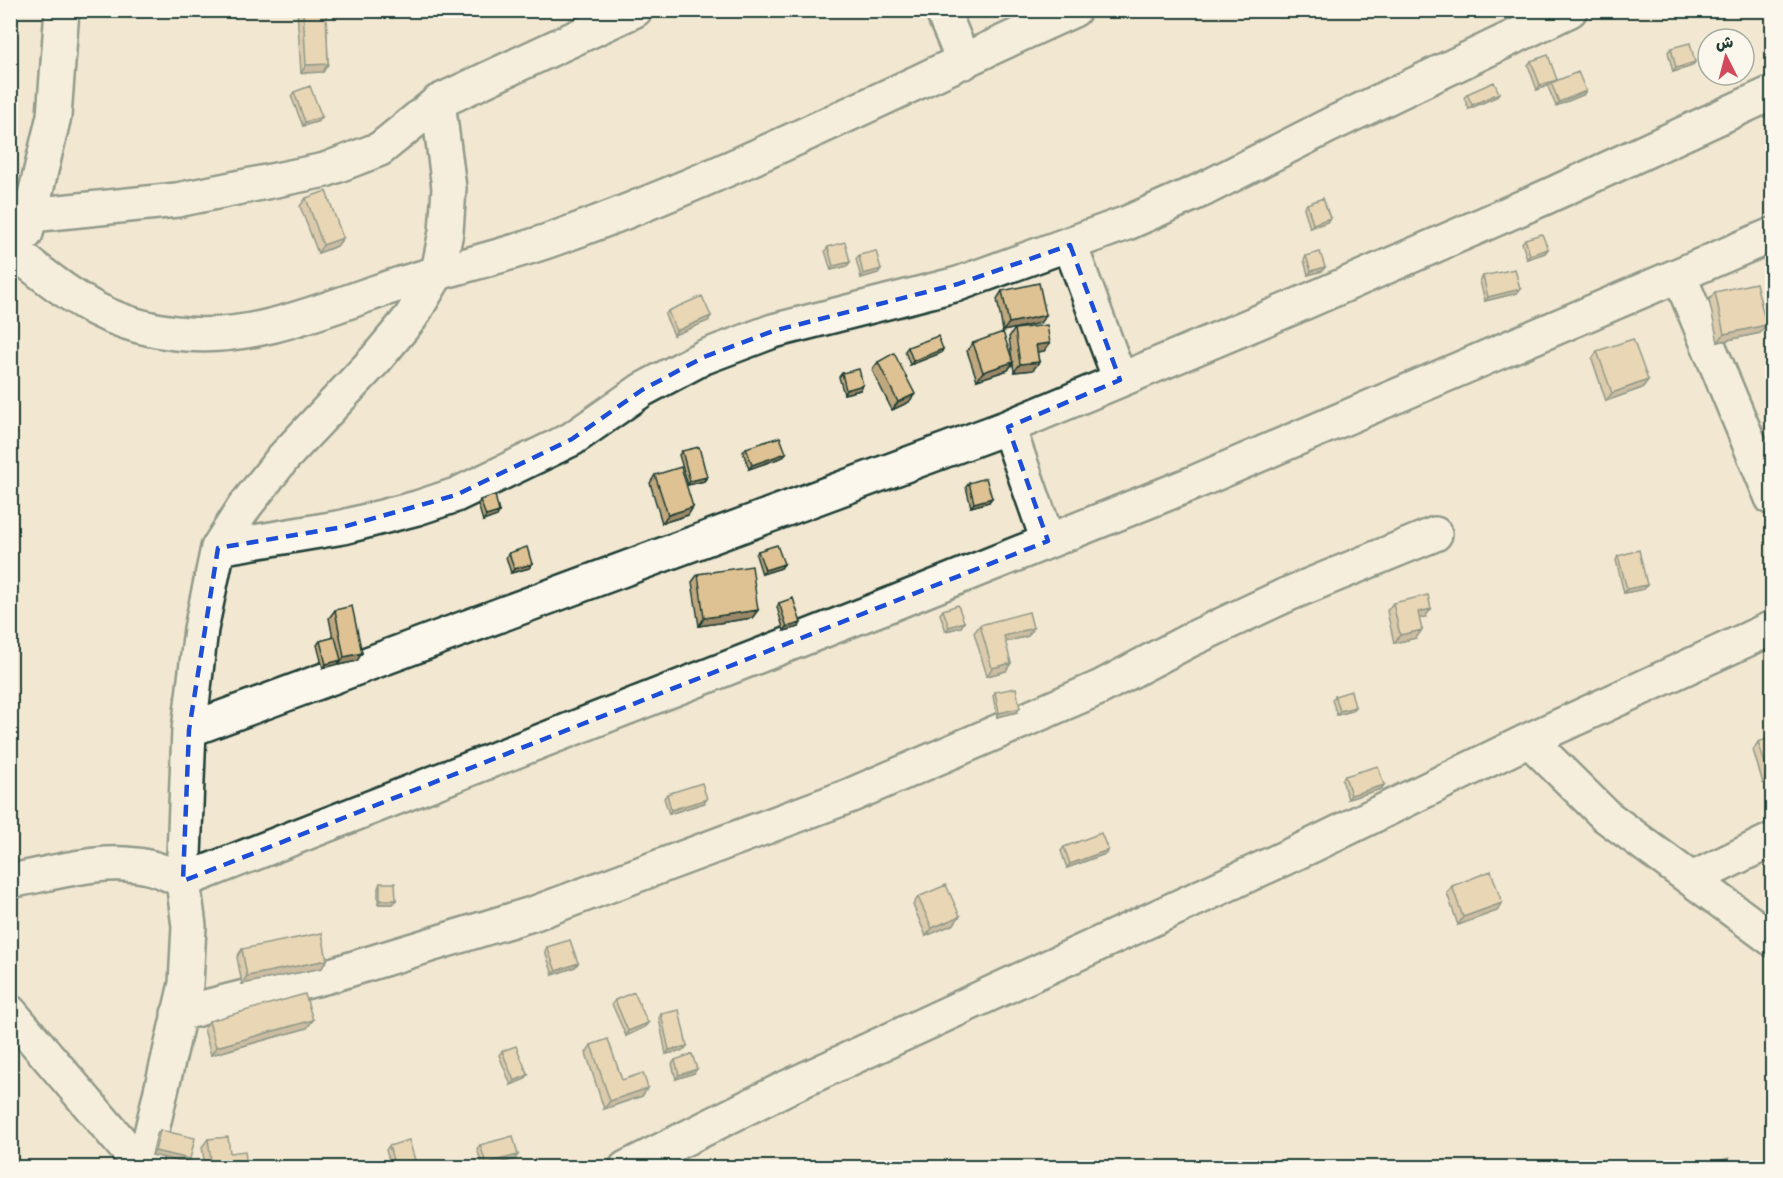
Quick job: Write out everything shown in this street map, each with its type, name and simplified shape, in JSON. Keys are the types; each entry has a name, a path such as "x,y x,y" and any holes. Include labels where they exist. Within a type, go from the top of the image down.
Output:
{"street":[{"path":"62,10 54,116 31,215 15,263 95,310 145,327 187,334 219,334 259,327 438,272 479,263 555,238 760,155 1074,10"},
{"path":"31,215 177,200 325,170 380,149 438,102 636,10"},
{"path":"942,10 964,62"},
{"path":"218,548 343,527 417,508 456,495 572,439 642,390 704,357 773,332 958,284 1127,224 1204,189 1330,125 1570,10"},
{"path":"189,730 1008,426 1546,197 1773,93"},
{"path":"143,1167 186,984 189,926 183,881 189,730 201,629 218,548 245,506 283,458 376,359 411,316 438,272 446,232 449,188 438,102"},
{"path":"10,881 85,866 122,865 149,867 183,881 1048,541 1391,400 1773,235"},
{"path":"1070,245 1120,380"},
{"path":"1679,275 1773,498"},
{"path":"1008,426 1048,541"},
{"path":"178,1014 328,976 535,914 849,796 1099,688 1192,639 1286,595 1435,534"},
{"path":"626,1167 786,1088 1315,844 1529,740 1773,628"},
{"path":"1529,740 1606,816 1773,939"},
{"path":"1692,879 1773,840"},
{"path":"10,1012 143,1167"}],"highlighted area":[{"path":"1070,245 1120,380 1008,427 1048,541 183,881 189,730 218,548 343,527 456,495 572,439 642,390 704,357 773,331 958,284"}],"building":[{"path":"303,10 326,10 328,64 306,65"},
{"path":"1690,43 1695,62 1676,68 1671,48"},
{"path":"1548,55 1557,80 1540,85 1531,61"},
{"path":"1578,72 1586,91 1559,102 1551,83"},
{"path":"1494,82 1499,93 1472,105 1467,94"},
{"path":"310,86 322,117 305,122 294,92"},
{"path":"326,191 343,238 323,245 306,198"},
{"path":"1323,198 1330,218 1313,224 1307,204"},
{"path":"1542,234 1548,249 1530,255 1525,239"},
{"path":"845,242 850,262 833,266 828,247"},
{"path":"876,251 881,269 863,274 859,255"},
{"path":"1320,252 1325,267 1311,271 1306,256"},
{"path":"1515,269 1520,289 1488,297 1483,276"},
{"path":"1039,283 1046,315 1009,323 1002,291"},
{"path":"1756,283 1766,325 1724,334 1715,292"},
{"path":"702,296 711,316 676,331 668,311"},
{"path":"1047,325 1050,343 1036,345 1039,362 1020,364 1015,329"},
{"path":"1003,332 1013,362 983,372 973,343"},
{"path":"938,336 943,349 913,361 908,347"},
{"path":"1633,339 1648,380 1612,393 1597,351"},
{"path":"894,353 915,394 898,402 878,362"},
{"path":"859,369 863,385 846,390 842,373"},
{"path":"780,437 786,453 752,465 746,448"},
{"path":"699,447 707,477 690,481 682,451"},
{"path":"681,467 693,507 668,515 655,475"},
{"path":"986,478 992,498 974,503 969,483"},
{"path":"495,495 499,512 486,516 480,500"},
{"path":"777,545 784,564 765,570 758,551"},
{"path":"527,547 532,564 514,569 509,553"},
{"path":"1639,550 1647,585 1627,589 1618,556"},
{"path":"752,566 758,610 704,618 698,574"},
{"path":"1428,595 1431,609 1418,612 1422,630 1400,635 1393,603"},
{"path":"793,598 801,623 787,627 779,603"},
{"path":"958,605 964,622 949,627 943,610"},
{"path":"352,606 362,653 344,657 335,610"},
{"path":"1029,612 1033,628 1004,636 1011,663 992,668 980,625"},
{"path":"335,637 341,660 326,664 320,641"},
{"path":"1016,688 1020,708 999,713 995,692"},
{"path":"1351,691 1355,707 1340,711 1335,696"},
{"path":"1773,737 1773,774 1769,775 1758,742"},
{"path":"1378,766 1384,785 1351,795 1345,776"},
{"path":"702,783 707,799 671,810 667,794"},
{"path":"1101,833 1108,850 1070,864 1064,847"},
{"path":"1491,871 1502,903 1463,917 1452,886"},
{"path":"380,883 395,883 396,900 380,900"},
{"path":"946,885 960,916 932,928 918,897"},
{"path":"322,933 327,960 247,976 242,949"},
{"path":"570,940 578,963 556,971 547,947"},
{"path":"634,992 648,1023 628,1031 615,1000"},
{"path":"305,994 313,1020 216,1047 209,1021"},
{"path":"679,1010 687,1046 669,1050 661,1014"},
{"path":"608,1039 622,1080 643,1073 648,1088 610,1101 591,1045"},
{"path":"516,1046 528,1075 514,1081 502,1051"},
{"path":"692,1054 697,1069 679,1075 675,1060"},
{"path":"160,1130 195,1138 190,1159 155,1151"},
{"path":"513,1136 518,1155 486,1163 480,1145"},
{"path":"228,1137 230,1153 245,1151 247,1167 212,1167 208,1139"},
{"path":"409,1140 417,1167 395,1167 389,1146"},
{"path":"1729,1158 1732,1167 1700,1167"}]}
